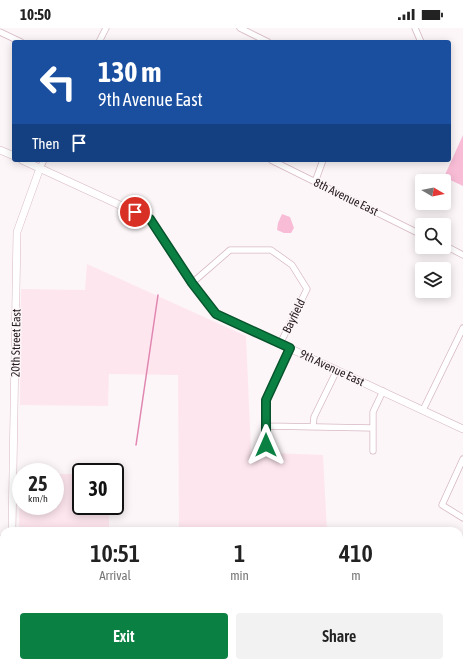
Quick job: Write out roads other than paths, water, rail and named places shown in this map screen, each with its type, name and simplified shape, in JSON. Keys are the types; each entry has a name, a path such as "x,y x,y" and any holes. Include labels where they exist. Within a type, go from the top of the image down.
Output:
{"street":[{"path":"100,40 106,28"},
{"path":"240,28 264,40"},
{"path":"415,28 420,40"},
{"path":"0,32 17,40"},
{"path":"0,150 12,155"},
{"name":"9th Avenue East","path":"26,162 150,219 192,283 216,314 463,429"},
{"name":"20th Street East","path":"12,527 18,232 43,162"},
{"name":"8th Avenue East","path":"274,162 415,232"},
{"path":"315,182 322,162"},
{"path":"451,249 463,255"},
{"name":"Bayfield","path":"192,283 230,250 270,250 292,265 307,289 280,344"},
{"path":"423,410 463,328"},
{"path":"266,445 266,400 290,348"},
{"path":"313,427 314,418 337,370"},
{"path":"373,451 373,412 383,391"},
{"path":"266,426 372,428"},
{"path":"463,459 442,506 463,518"}],"waterway":[{"path":"136,445 158,295"}]}
